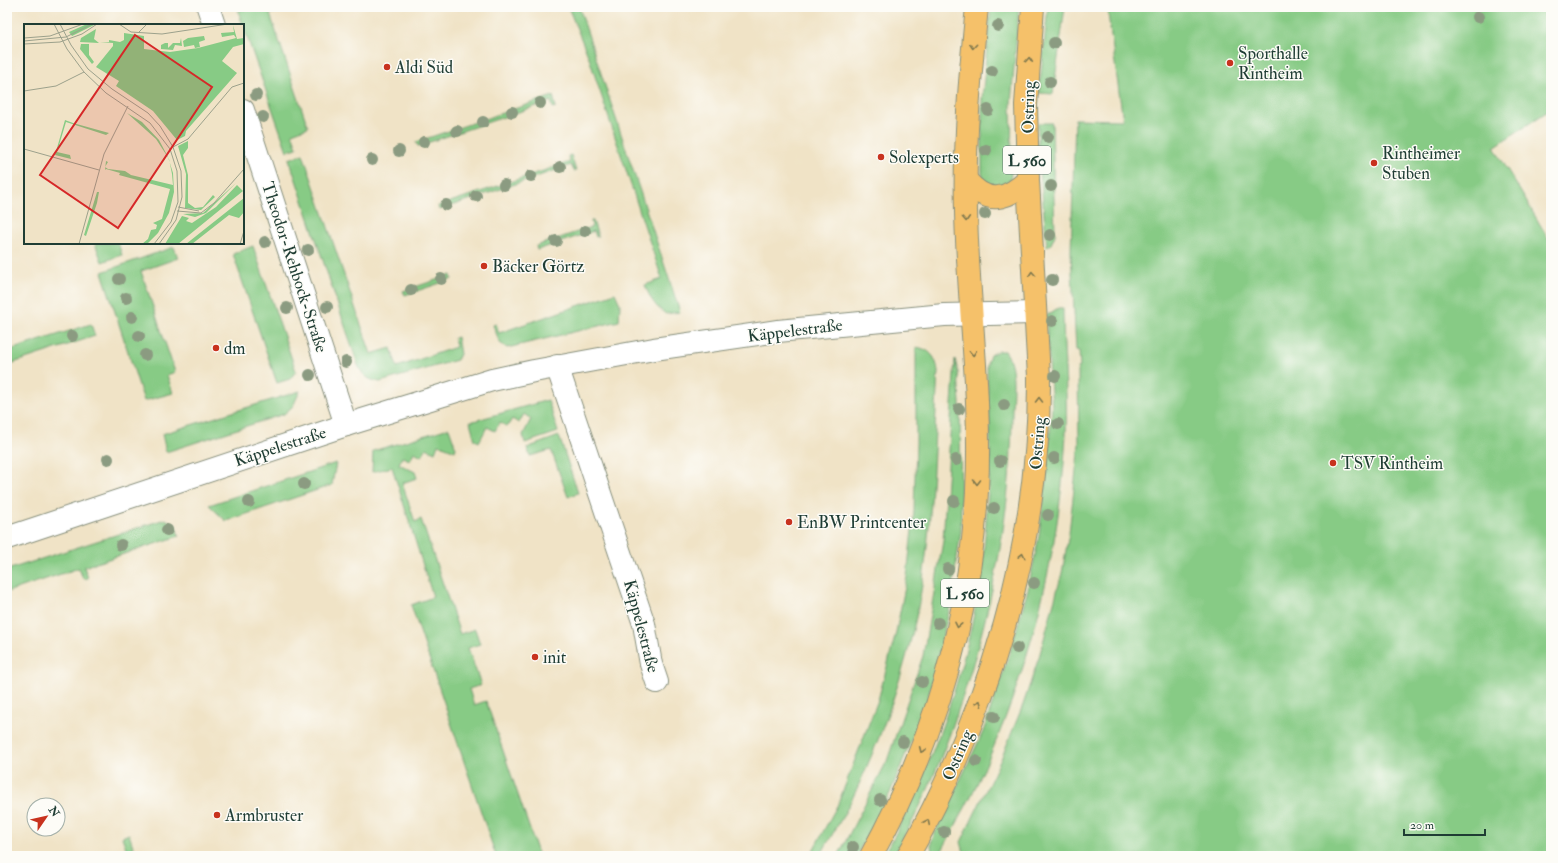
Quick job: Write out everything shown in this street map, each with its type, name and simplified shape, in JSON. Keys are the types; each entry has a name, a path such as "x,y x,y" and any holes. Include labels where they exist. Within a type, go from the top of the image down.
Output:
{"main road":[{"name":"Ostring","path":"871,856 893,817 925,743 950,664 969,572 977,490 977,425 966,210 966,180 969,84 977,7"},
{"name":"Ostring","path":"908,856 926,823 960,749 993,667 1014,595 1031,502 1037,448 1039,377 1028,180 1026,105 1033,7"},
{"path":"966,180 974,189 983,195 994,198 1006,196 1016,191 1028,180"}],"street":[{"path":"208,7 214,24"},
{"name":"Theodor-Rehbock-Straße","path":"244,113 346,425"},
{"name":"Käppelestraße","path":"7,538 346,425 492,380 557,366 654,349 778,331 971,314 1035,313"},
{"name":"Käppelestraße","path":"557,366 644,624 650,664 657,682"}],"green space":[{"path":"250,7 290,7 270,14 308,127 292,133 297,148 287,151 244,28 244,24 243,24 238,11"},
{"path":"568,7 579,7 680,312 666,314 658,308 645,285 662,279 589,58"},
{"path":"991,7 1019,7 1011,103 1012,168 1010,180 1003,186 987,187 982,173 982,99"},
{"path":"1048,7 1065,7 1053,94 1039,93"},
{"name":"TSV Rintheim","path":"1107,7 1551,7 1551,109 1494,147 1551,243 1551,856 965,856 961,842 1001,759 1023,705 1039,657 1062,573 1069,533 1079,444 1078,368 1080,367 1079,351 1076,350 1071,252 1075,119 1123,120"},
{"path":"553,96 556,107 553,108 551,101 418,146 416,142"},
{"path":"1038,123 1052,123 1055,235 1051,244 1047,247 1038,148"},
{"path":"303,154 371,354 391,348 397,367 456,347 454,338 457,337 460,354 457,360 380,382 369,379 362,372 358,365 289,159"},
{"path":"571,155 576,171 574,171 571,165 439,210 438,206 570,162 568,156"},
{"path":"591,221 593,221 598,236 596,237 594,231 537,250 536,246 592,227"},
{"path":"95,244 118,244 122,255 102,262"},
{"path":"253,246 296,371 290,379 277,383 233,254"},
{"path":"174,247 178,258 141,271 175,372 167,375 173,393 144,401 102,272"},
{"path":"451,275 452,279 405,295 403,291"},
{"path":"615,293 620,304 619,321 507,348 500,343 493,325 496,324 499,333"},
{"path":"1058,308 1063,308 1066,396 1065,450 1056,527 1041,604 1019,678 992,751 974,791 939,856 932,856 931,843 934,835 983,732 1011,649 1028,589 1039,536 1047,473 1052,407 1046,316"},
{"path":"91,324 95,336 7,365 7,351"},
{"path":"916,347 932,354 938,371 929,527 918,607 905,662 887,716 866,769 850,803 820,856 810,856 838,804 878,700 895,637 907,577 914,511"},
{"path":"998,351 1005,351 1009,357 1013,389 1010,460 1006,507 990,601 964,692 932,780 919,809 894,856 884,856 904,817 939,736 965,653 975,610 982,566 990,465 987,365 990,355"},
{"path":"955,359 958,372 960,403 961,531 949,611 928,698 890,793 856,856 838,856 887,761 923,656 943,541"},
{"path":"300,391 293,406 284,414 166,452 162,434"},
{"path":"548,400 558,432 525,443 523,435 531,419 524,414 519,423 512,419 507,427 500,422 495,431 487,427 479,442 475,440 470,422"},
{"path":"449,428 456,448 455,451 438,444 435,452 426,448 422,456 414,452 410,460 402,457 399,464 415,472 417,478 402,483 415,522 421,519 460,634 475,629 480,644 468,648 481,685 469,689 474,705 486,701 539,856 496,856 411,605 433,597 392,467 372,472 373,451"},
{"path":"559,436 578,493 568,497 551,450 530,456 527,448"},
{"path":"336,463 332,485 226,521 209,505"},
{"path":"165,519 175,524 179,536 84,567 88,578 83,579 79,568 7,592 7,570"},
{"path":"129,834 136,856 129,856 122,837"}],"place":[{"name":"Sporthalle Rintheim","path":"1230,63"},
{"name":"Aldi Süd","path":"387,67"},
{"name":"Solexperts","path":"881,157"},
{"name":"Rintheimer Stuben","path":"1374,163"},
{"name":"Bäcker Görtz","path":"484,266"},
{"name":"dm","path":"216,348"},
{"name":"TSV Rintheim","path":"1333,463"},
{"name":"EnBW Printcenter","path":"789,522"},
{"name":"init","path":"535,657"},
{"name":"Armbruster","path":"217,815"}]}
